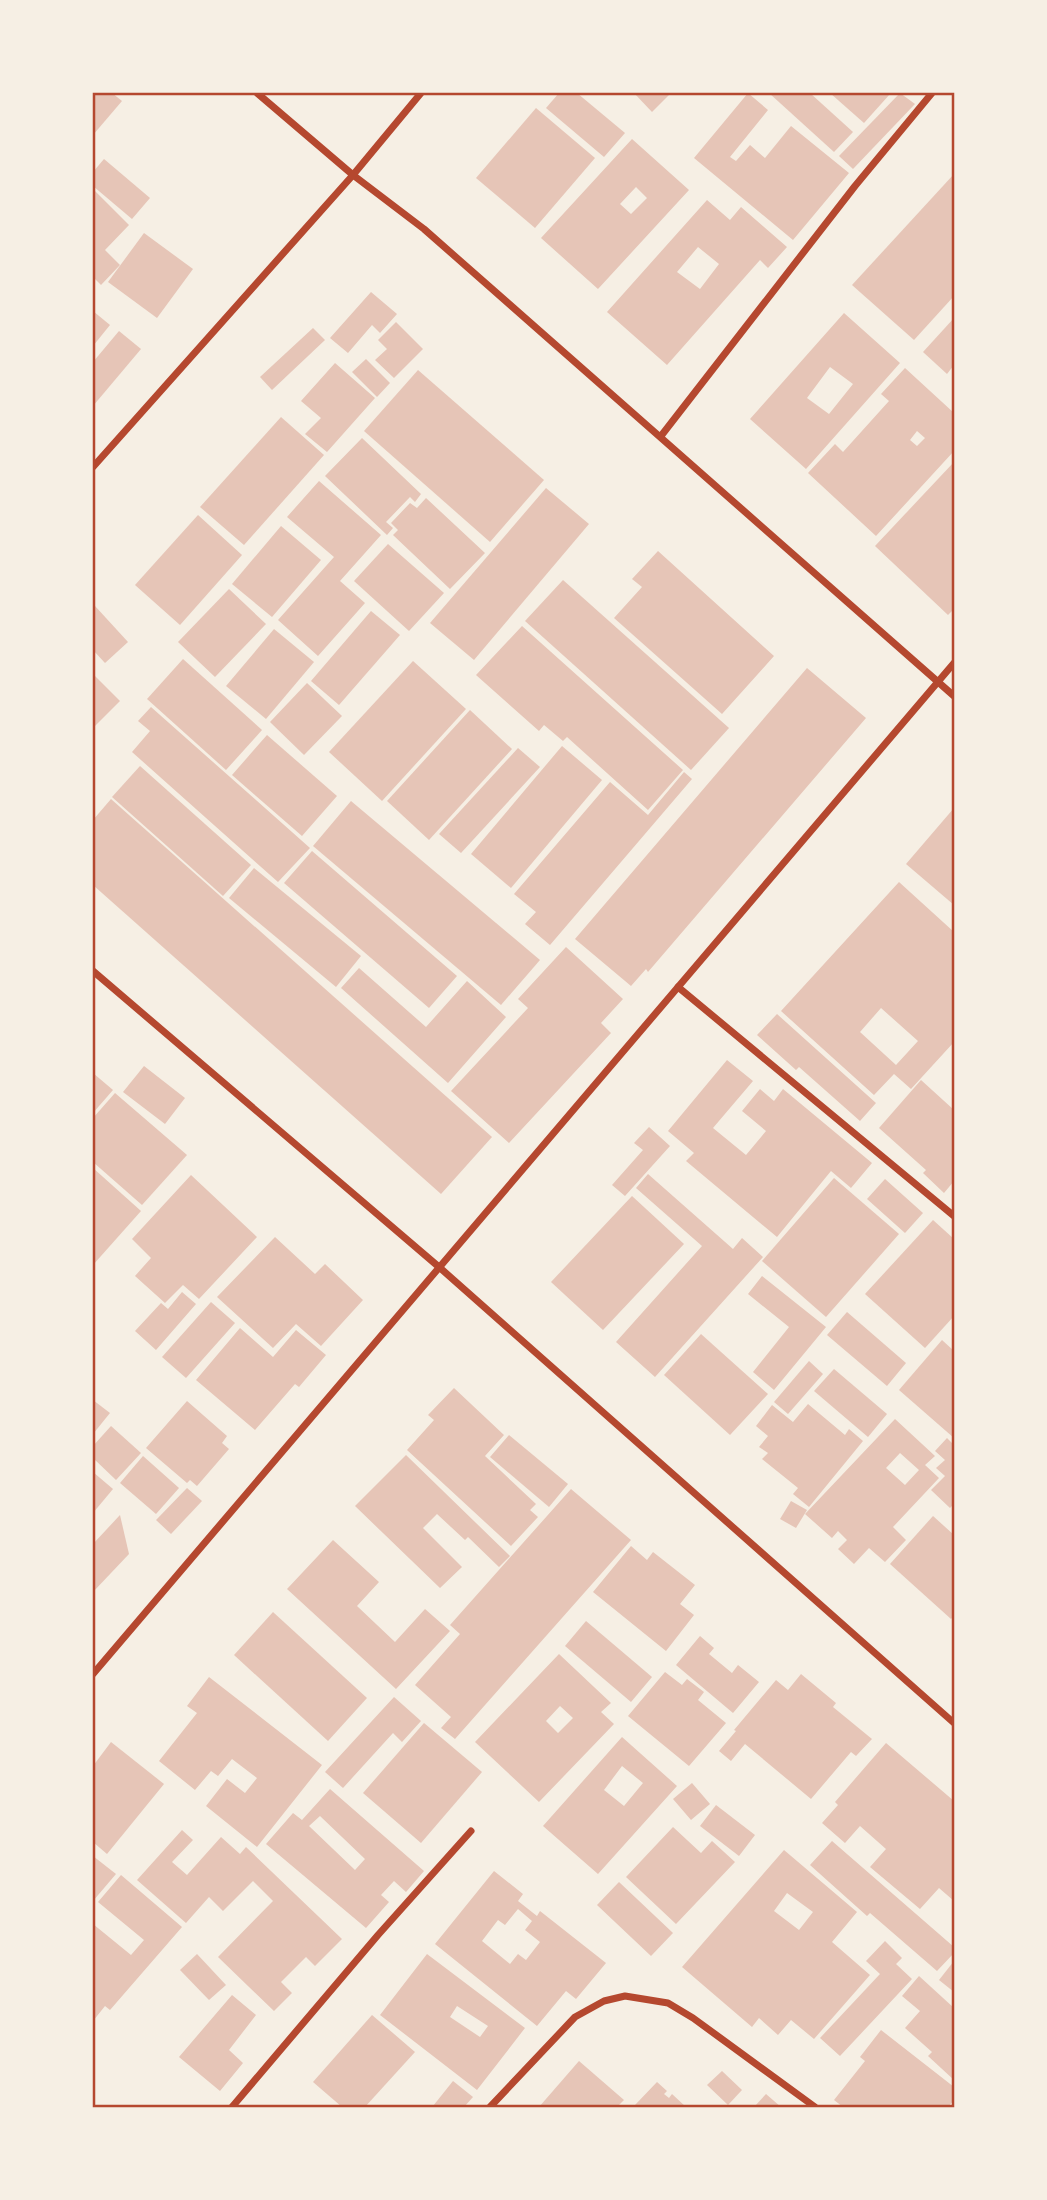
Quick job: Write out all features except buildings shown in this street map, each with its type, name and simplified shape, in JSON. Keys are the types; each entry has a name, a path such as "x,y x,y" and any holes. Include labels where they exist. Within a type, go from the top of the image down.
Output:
{"street":[{"path":"257,93 353,175 424,229 954,695"},
{"path":"93,467 353,175 421,93"},
{"path":"661,436 855,186 932,93"},
{"path":"93,1674 954,663"},
{"path":"93,971 439,1267 954,1723"},
{"path":"678,987 954,1216"},
{"path":"232,2107 471,1831"},
{"path":"490,2107 575,2017 604,2001 625,1996 668,2003 693,2018 815,2107"}]}
